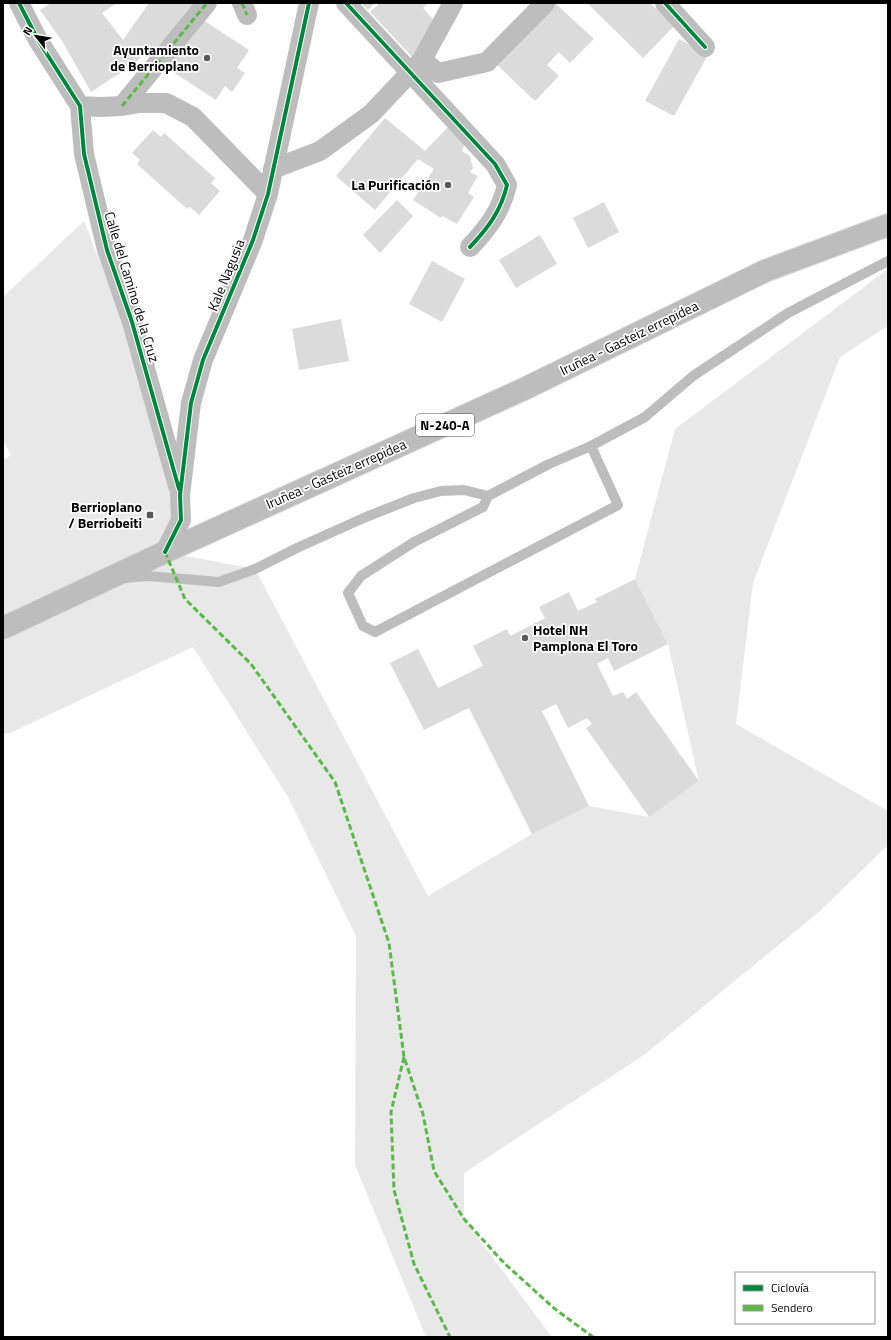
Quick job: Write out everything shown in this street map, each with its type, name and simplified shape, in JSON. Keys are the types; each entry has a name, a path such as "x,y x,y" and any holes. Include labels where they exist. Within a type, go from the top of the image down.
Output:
{"highway":[{"name":"Iruñea - Gasteiz errepidea","path":"3,628 164,552 524,389 765,272 888,224"}],"street":[{"path":"19,3 38,40 80,106 100,107 122,106 139,103 166,103 193,116 268,194"},
{"path":"122,106 206,3"},
{"name":"Kale Nagusia","path":"164,552 181,520 180,495 191,402 203,360 253,240 268,194 309,3"},
{"path":"346,3 416,66 496,164 507,186 504,200 487,229 470,247"},
{"path":"273,169 320,151 371,114 416,66 453,3"},
{"path":"416,66 438,73 487,62 545,3"},
{"path":"666,3 705,47"},
{"name":"Calle del Camino de la Cruz","path":"80,106 84,154 107,250 132,322 180,495"}],"lane":[{"path":"592,446 618,506 374,632 363,626 348,593 361,576 414,542 483,507 488,496 548,464 592,446 645,417 693,376 788,313 888,261"},
{"path":"108,579 148,576 219,582 255,569 299,547 366,517 414,498 441,491 464,490 488,496"}],"shaded area":[{"path":"84,221 156,407 180,495 165,552 255,569 428,896 532,834 589,806 649,817 699,781 668,644 635,579 675,429 888,269 888,326 840,357 753,583 736,724 888,811 888,845 819,912 644,1055 464,1173 464,1219 552,1337 426,1337 355,1165 356,936 288,797 193,647 10,733 3,734 3,461 11,455 3,440 3,297"}],"building":[{"path":"51,3 117,3 102,13 123,40 149,3 195,3 154,60 144,54 135,63 91,92 62,41 40,10"},
{"path":"361,3 375,3 368,10"},
{"path":"380,3 428,3 423,8 437,24 414,59 370,12"},
{"path":"555,3 594,39 570,63 559,52 547,65 559,76 535,101 496,64"},
{"path":"587,3 650,3 674,26 643,58"},
{"path":"197,16 249,50 237,68 245,73 232,92 225,86 216,100 164,66"},
{"path":"679,39 708,55 674,116 645,101"},
{"path":"385,118 425,151 448,127 465,143 462,151 470,156 473,168 470,172 478,176 468,193 474,197 457,224 442,216 441,218 413,200 434,169 418,159 375,210 336,176"},
{"path":"153,130 161,137 164,133 215,178 211,183 220,191 199,215 190,207 187,209 137,164 140,160 132,153"},
{"path":"397,200 413,216 380,253 363,235"},
{"path":"604,202 619,232 588,248 573,218"},
{"path":"540,235 557,264 516,288 499,260"},
{"path":"432,261 465,279 442,322 409,304"},
{"path":"341,319 349,361 299,370 292,329"},
{"path":"635,579 668,644 614,671 608,658 597,664 613,696 623,692 627,699 636,692 699,781 649,817 586,728 592,724 587,718 568,728 556,704 542,711 589,806 532,834 469,708 424,730 390,663 418,649 438,688 483,666 473,646 507,629 510,636 545,618 539,607 569,592 578,611 597,602 595,599"}],"marked path":[{"path":"122,106 207,3"},
{"path":"242,3 247,15"},
{"path":"165,552 185,599 251,664 335,782 389,943 404,1057 423,1114 434,1171 464,1219 504,1263 555,1309 593,1337"},
{"path":"404,1057 391,1112 394,1190 414,1264 450,1337"}],"cycle path":[{"path":"19,3 38,40 80,106 84,154 107,250 132,322 179,489"},
{"path":"165,552 181,520 180,495 191,403 203,360 253,240 268,194 309,3"},
{"path":"346,3 495,164 507,185 501,203 493,219 470,247"},
{"path":"665,3 705,47"}],"place":[{"name":"Ayuntamiento de Berrioplano","path":"207,58"},
{"name":"La Purificación","path":"448,185"},
{"name":"Berrioplano / Berriobeiti","path":"150,515"},
{"name":"Hotel NH Pamplona El Toro","path":"525,638"}]}
